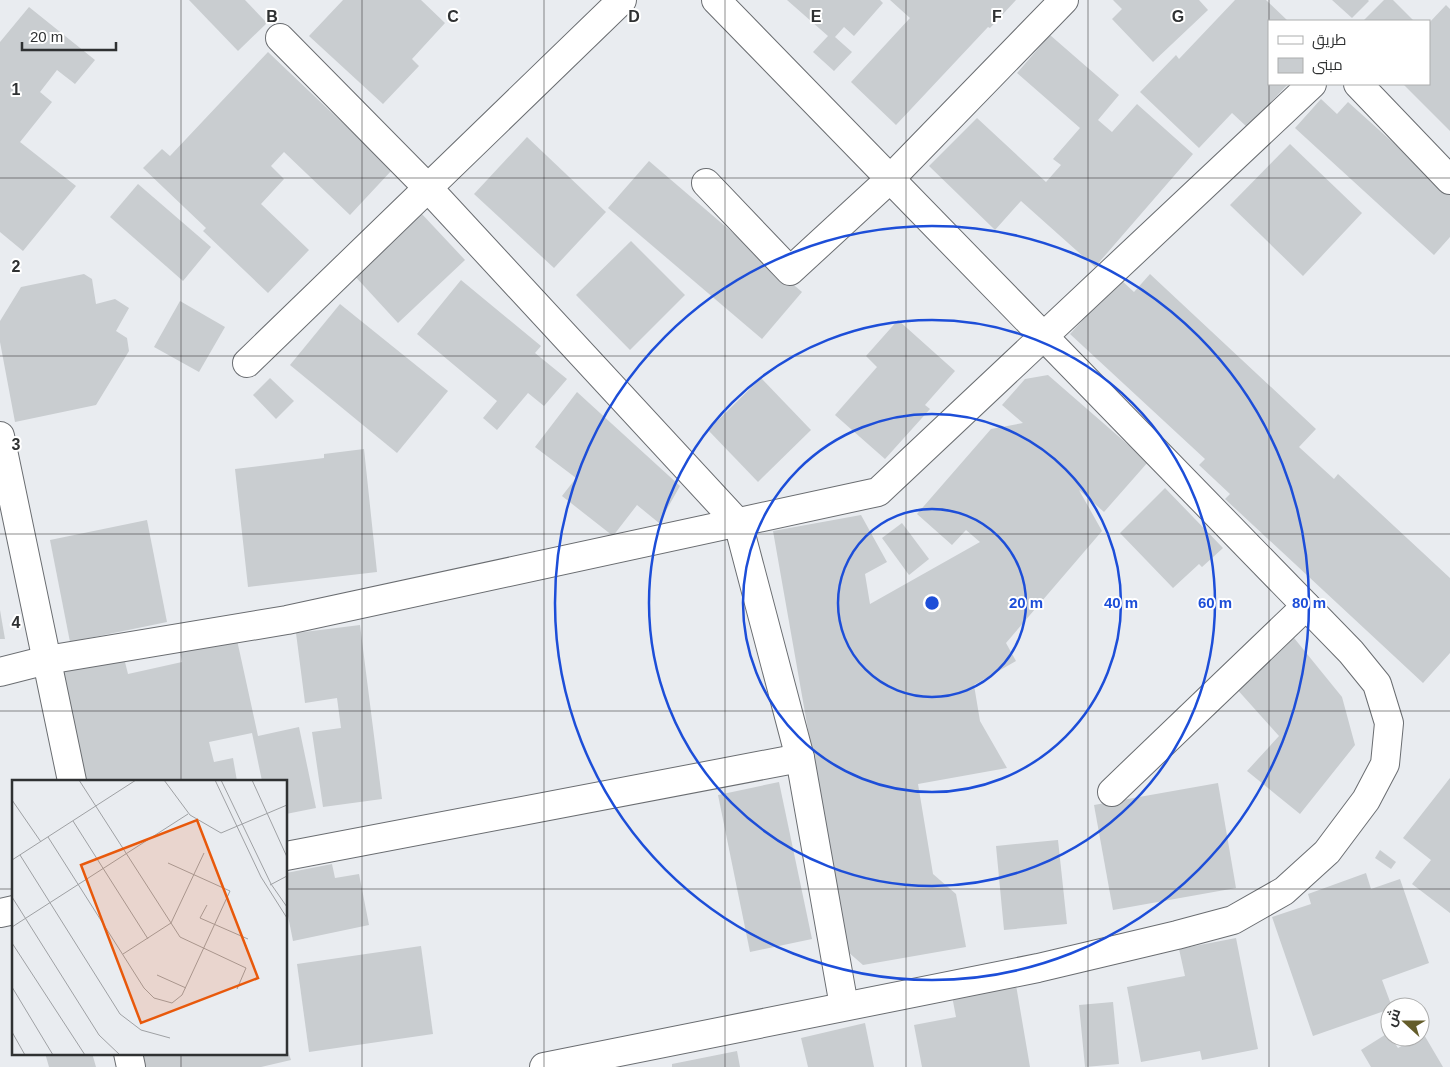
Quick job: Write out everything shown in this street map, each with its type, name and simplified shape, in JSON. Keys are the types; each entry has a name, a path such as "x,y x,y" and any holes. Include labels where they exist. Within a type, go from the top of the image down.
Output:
{"street":[{"path":"248,364 622,0"},
{"path":"544,1067 1038,968 1233,920 1284,891 1327,852 1366,800 1385,764 1388,723 1377,684 1351,652 716,0"},
{"path":"706,182 790,271 891,178 1064,0"},
{"path":"280,38 428,188 738,523 800,758 844,1006"},
{"path":"0,672 47,660 287,620 878,492 1311,85"},
{"path":"1359,85 1450,180"},
{"path":"0,436 72,780"},
{"path":"1112,792 1306,606"},
{"path":"288,856 800,758"},
{"path":"128,1054 131,1067"}],"building":[{"path":"189,0 245,0 267,23 238,51"},
{"path":"343,0 421,0 445,23 412,59 419,66 383,104 309,36"},
{"path":"787,0 880,0 883,3 854,36 844,27 835,37 852,52 834,71 813,52 828,36"},
{"path":"890,0 1016,0 990,28 988,27 896,125 851,82 910,18"},
{"path":"1113,0 1199,0 1208,10 1153,62 1112,19 1122,9"},
{"path":"1235,0 1266,0 1287,20 1268,20 1268,85 1287,85 1247,127 1232,113 1199,148 1140,92 1176,55 1179,59"},
{"path":"1332,0 1368,0 1369,1 1352,18"},
{"path":"1384,0 1393,0 1413,20 1364,20"},
{"path":"1446,5 1450,9 1450,131 1404,85 1430,85 1430,22"},
{"path":"29,7 95,60 75,84 57,70 40,92 52,102 20,142 76,186 23,251 0,232 0,42"},
{"path":"1050,35 1119,95 1098,120 1112,132 1137,104 1193,154 1095,267 1021,201 995,230 929,166 977,118 1046,182 1061,165 1053,159 1080,128 1017,73"},
{"path":"268,52 392,170 350,215 284,152 271,166 284,179 261,204 309,250 268,293 203,231 206,228 143,168 162,149 170,156"},
{"path":"1321,99 1337,114 1348,102 1450,194 1450,237 1434,255 1295,128"},
{"path":"527,137 606,212 554,268 474,194"},
{"path":"1290,144 1362,213 1303,276 1230,205"},
{"path":"649,161 802,292 762,339 608,208"},
{"path":"138,184 211,247 183,281 110,217"},
{"path":"420,212 465,260 398,323 353,274"},
{"path":"631,241 685,295 630,350 576,295"},
{"path":"84,274 92,279 96,304 115,299 129,308 116,331 127,338 129,351 96,405 15,422 0,342 0,321 21,287"},
{"path":"1150,274 1316,429 1299,447 1334,479 1338,474 1450,578 1450,653 1423,683 1225,499 1230,494 1199,465 1205,459 1070,334 1120,279 1134,292"},
{"path":"461,280 541,346 535,353 567,379 544,406 528,393 497,430 483,418 497,401 417,334"},
{"path":"180,301 225,327 199,372 154,347"},
{"path":"340,304 448,391 397,453 290,365"},
{"path":"898,320 955,371 925,405 930,409 885,459 835,415 877,367 866,356"},
{"path":"1048,375 1148,462 1104,512 1079,490 1102,531 1006,643 1016,661 974,685 980,721 1007,768 918,784 933,874 956,894 966,947 863,965 847,951 773,531 861,515 887,562 865,574 870,604 980,542 966,530 952,545 917,514 991,429 1023,423 1002,405 1025,379"},
{"path":"270,378 294,401 276,419 253,395"},
{"path":"761,378 811,430 758,482 708,430"},
{"path":"577,392 680,486 659,523 637,505 613,536 562,496 576,478 535,447"},
{"path":"364,449 377,572 248,587 235,469 324,458 324,454"},
{"path":"1165,488 1223,548 1202,567 1199,564 1173,588 1120,533"},
{"path":"147,520 167,622 70,642 50,540"},
{"path":"902,523 929,559 909,575 882,538"},
{"path":"0,610 5,639 0,639"},
{"path":"360,625 382,799 323,807 312,732 341,728 337,698 305,703 296,633"},
{"path":"1290,633 1342,697 1355,745 1300,814 1247,771 1279,736 1235,687"},
{"path":"237,640 258,736 299,727 316,808 288,814 288,780 262,780 252,733 209,742 214,762 233,758 237,780 85,780 62,671 124,658 128,674 182,662 180,652"},
{"path":"1450,778 1450,913 1412,884 1431,860 1403,838"},
{"path":"779,782 812,939 750,952 718,795"},
{"path":"1218,783 1236,888 1113,910 1094,805"},
{"path":"1058,840 1067,924 1004,930 996,846"},
{"path":"1380,850 1396,862 1391,869 1375,858"},
{"path":"332,864 335,878 359,874 369,925 293,941 288,916 288,873"},
{"path":"1366,873 1371,889 1400,879 1429,963 1382,980 1388,997 1380,997 1380,1013 1313,1036 1272,917 1311,904 1308,894"},
{"path":"1236,938 1258,1049 1202,1060 1200,1051 1141,1062 1127,987 1185,976 1179,949"},
{"path":"421,946 433,1034 309,1052 297,964"},
{"path":"1016,985 1030,1067 922,1067 914,1025 956,1017 952,996"},
{"path":"1113,1002 1119,1064 1085,1067 1079,1005"},
{"path":"865,1023 874,1067 808,1067 801,1038"},
{"path":"1380,1038 1380,1047 1430,1047 1430,1045 1443,1067 1371,1067 1361,1050"},
{"path":"288,1051 291,1060 261,1067 138,1067 135,1054 288,1054"},
{"path":"737,1051 740,1067 672,1067 672,1064"},
{"path":"45,1054 92,1054 96,1067 49,1067"}]}
